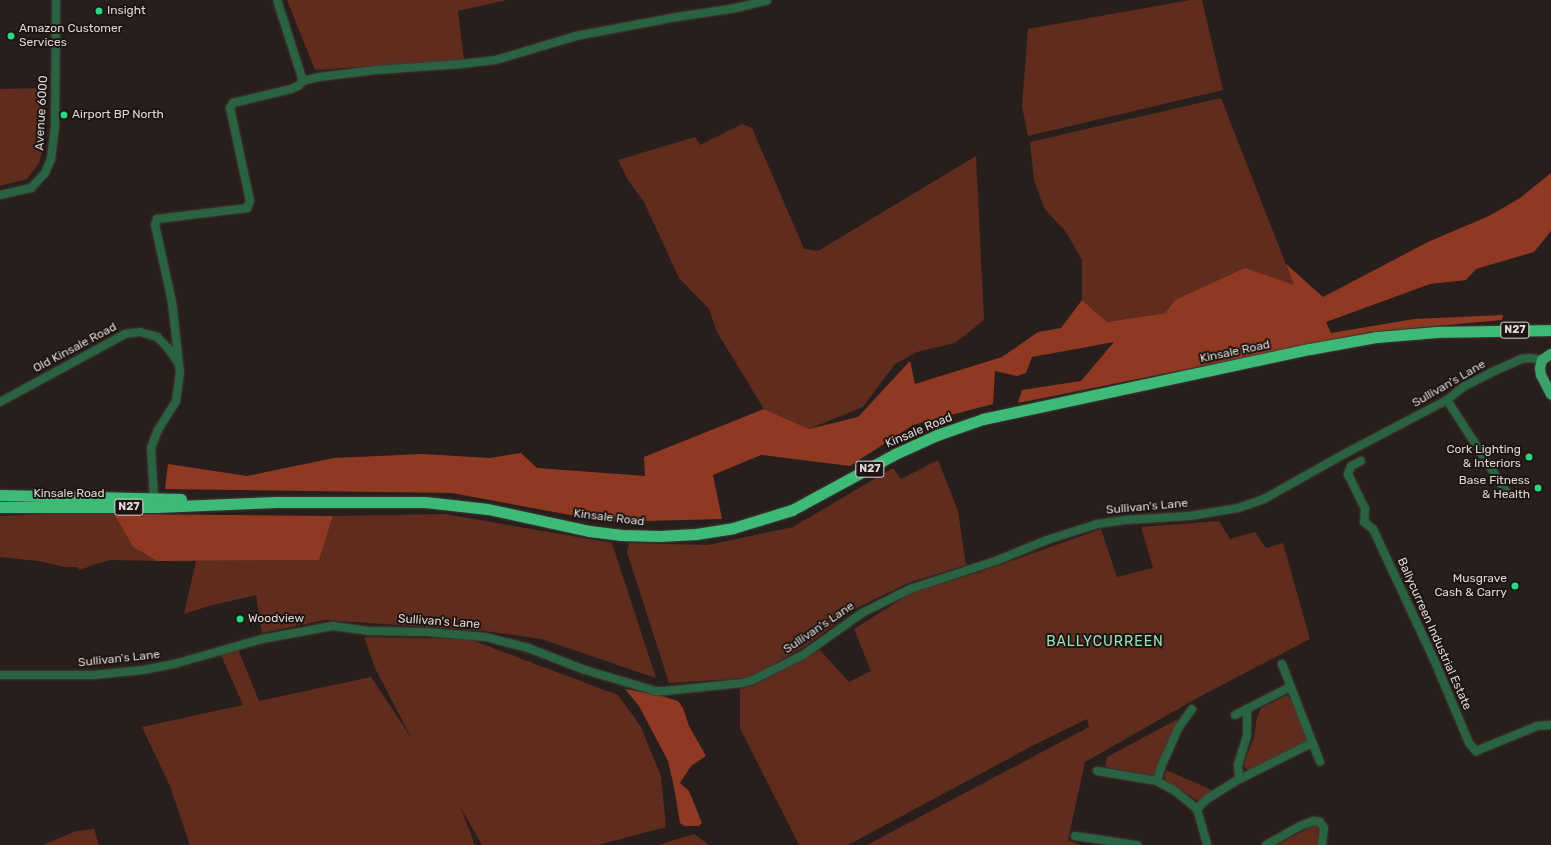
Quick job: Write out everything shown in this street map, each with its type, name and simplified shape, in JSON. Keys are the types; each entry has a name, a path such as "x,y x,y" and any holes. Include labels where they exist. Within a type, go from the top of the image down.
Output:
{"highway":[{"name":"Kinsale Road","path":"0,495 258,502 425,502 488,509 590,531 620,535 660,536 696,534 733,528 792,510 895,454 937,435 983,419 1310,349 1377,337 1450,331 1551,330"},
{"name":"Kinsale Road","path":"0,507 156,507 258,502"}],"main road":[{"path":"1551,354 1542,360 1540,368 1541,375 1551,395"}],"street":[{"name":"Avenue 6000","path":"0,195 31,188 41,179 51,159 55,125 56,0"},
{"path":"277,0 303,80"},
{"path":"154,498 151,448 158,430 176,401 180,382 172,302 155,225 158,219 247,208 250,201 230,108 232,102 291,89 298,86 303,80 376,70 496,60 576,36 677,17 736,8 767,0"},
{"path":"248,204 257,206"},
{"name":"Old Kinsale Road","path":"0,402 102,345 121,335 133,332 144,332 157,337 168,348 179,364"},
{"name":"Sullivan's Lane","path":"0,675 92,675 143,670 174,664 262,639 333,626 370,631 427,632 486,637 528,648 600,675 666,692 743,683 753,680 803,655 862,613 910,589 998,560 1047,540 1097,524 1125,520 1190,516 1238,508 1264,499 1346,453 1448,400 1464,387 1522,359 1530,358 1542,360"},
{"path":"1448,400 1507,493"},
{"name":"Ballycurreen Industrial Estate","path":"1361,461 1351,466 1348,474 1366,509 1364,522 1373,529 1429,648 1469,743 1476,751 1537,726 1551,725"},
{"path":"1282,664 1320,762"},
{"path":"1235,715 1290,687"},
{"path":"1157,781 1161,767 1178,730 1192,709"},
{"path":"1239,779 1238,764 1247,735 1247,709"},
{"path":"1198,809 1207,799 1239,779 1312,743"},
{"path":"1097,771 1157,781 1175,791 1198,809 1205,844"},
{"path":"1266,845 1300,826 1314,821 1320,822 1324,828 1322,845"},
{"path":"1075,836 1137,845"}],"shaded area":[{"path":"287,0 507,0 458,11 464,60 315,70"},
{"path":"1190,0 1202,0 1223,90 1028,136 1022,106 1028,29"},
{"path":"45,88 42,152 39,163 27,179 0,186 0,89"},
{"path":"1221,98 1294,285 1175,300 1165,313 1107,322 1082,300 1082,260 1066,232 1044,208 1034,180 1030,142"},
{"path":"742,124 752,128 804,249 818,251 976,156 984,320 955,343 917,352 895,364 863,407 809,429 764,409 717,332 709,309 679,278 644,202 628,180 618,160 695,137 700,145"},
{"path":"1551,173 1551,231 1534,252 1476,269 1466,280 1430,284 1326,322 1331,333 1414,319 1503,315 1502,320 1371,332 1018,403 1022,390 1081,381 1114,342 1032,357 1026,373 1017,376 995,371 993,404 913,425 850,466 761,455 713,475 722,519 608,522 452,493 165,489 168,464 247,476 334,458 422,454 490,458 521,453 537,468 645,476 644,457 764,409 809,429 858,417 910,361 915,384 1002,357 1038,332 1061,328 1082,300 1107,322 1165,313 1175,300 1245,268 1294,285 1286,264 1323,297 1428,242 1489,216 1520,198"},
{"path":"938,460 958,511 966,565 908,583 855,609 807,645 750,678 669,683 627,552 629,543 708,545 793,527 893,468 901,479"},
{"path":"45,514 114,514 133,547 157,561 111,560 80,570 77,567 64,567 38,561 0,557 0,516"},
{"path":"114,514 333,516 319,560 157,561 133,547"},
{"path":"445,514 612,543 656,678 541,639 485,631 325,620 262,633 256,595 209,606 184,614 196,561 319,560 333,516"},
{"path":"1219,521 1230,539 1255,532 1266,548 1283,543 1310,639 1199,697 1085,762 1068,840 1082,845 867,845 1089,727 1087,719 1036,744 848,845 799,845 740,728 740,689 757,684 820,650 849,682 871,671 854,629 911,593 977,573 1101,529 1117,577 1153,568 1141,527"},
{"path":"364,637 469,639 618,695 641,727 661,776 666,827 598,845 482,845 461,808 475,845 190,845 170,786 142,727 243,705 221,655 238,649 259,701 371,677 412,739 375,668"},
{"path":"625,689 658,695 678,701 683,708 689,726 706,756 691,766 680,783 689,791 702,823 699,826 684,826 680,823 668,761 639,706"},
{"path":"1287,695 1294,703 1307,739 1304,745 1249,771 1243,765 1254,737 1257,717 1261,708"},
{"path":"1178,719 1155,776 1105,767 1107,757"},
{"path":"1166,770 1212,790 1200,802 1168,783 1164,777"},
{"path":"1315,825 1320,826 1322,830 1319,845 1276,845"},
{"path":"94,829 99,845 43,845 76,831"},
{"path":"694,834 709,845 658,845"}],"place":[{"name":"Insight","path":"99,11"},
{"name":"Amazon Customer Services","path":"11,36"},
{"name":"Airport BP North","path":"64,115"},
{"name":"Cork Lighting & Interiors","path":"1529,457"},
{"name":"Base Fitness & Health","path":"1538,488"},
{"name":"Musgrave Cash & Carry","path":"1515,586"},
{"name":"Woodview","path":"240,619"}],"district":[{"name":"BALLYCURREEN","path":"1105,642"}]}
